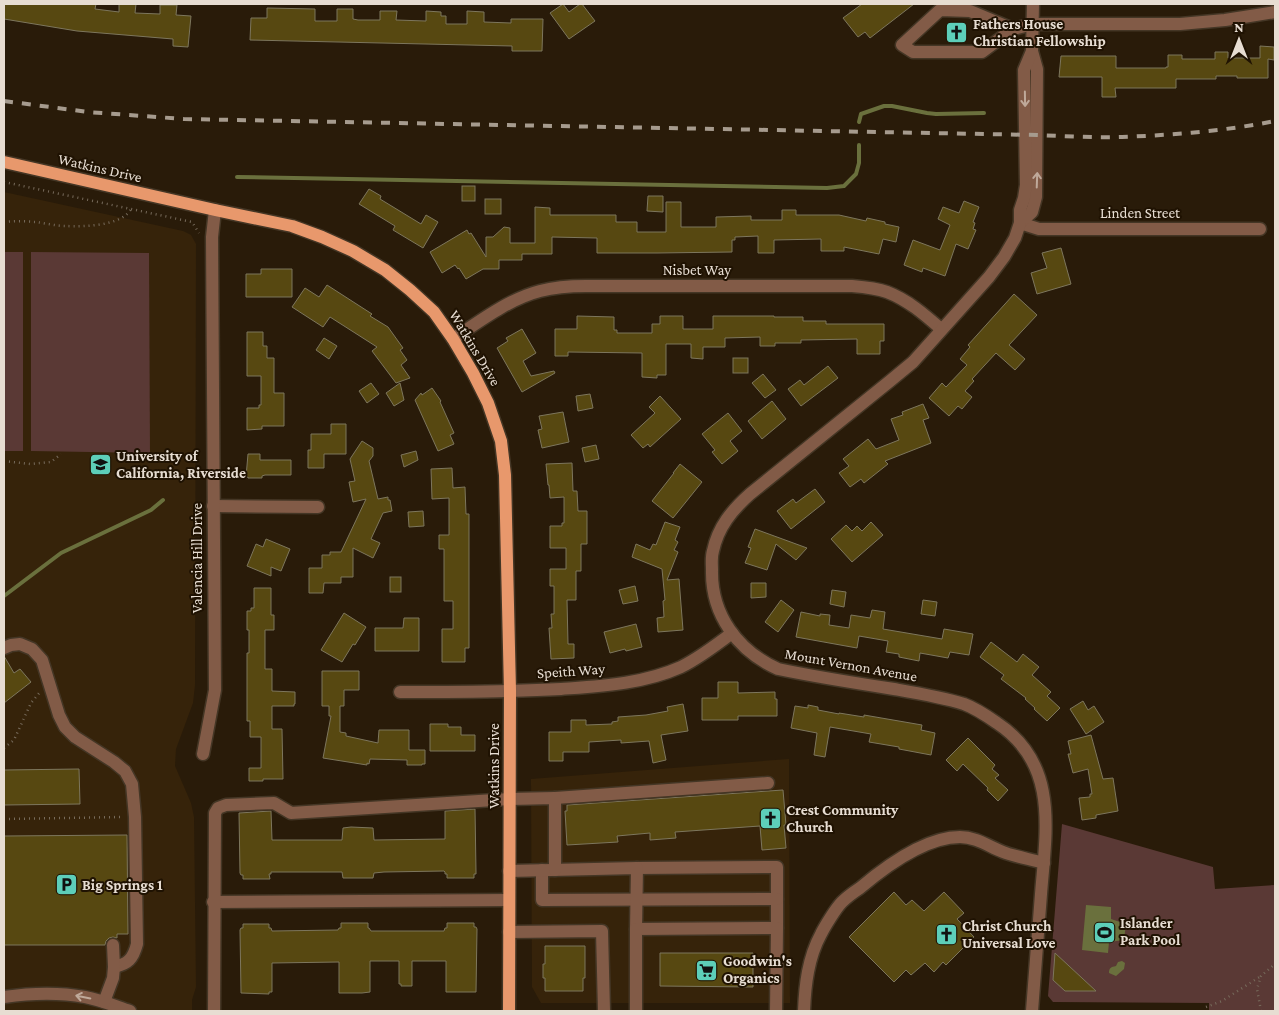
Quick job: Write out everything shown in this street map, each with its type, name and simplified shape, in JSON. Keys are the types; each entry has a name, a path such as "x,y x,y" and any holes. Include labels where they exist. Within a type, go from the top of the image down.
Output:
{"main road":[{"name":"Watkins Drive","path":"4,162 292,226 322,237 353,251 385,270 434,312 453,339 488,403 501,440 506,475 510,691 509,1011"}],"street":[{"name":"Mount Vernon Avenue","path":"1032,1011 1044,863 1046,813 1044,792 1033,761 1020,743 1006,729 965,705 933,696 778,669 750,653 721,617 715,600 712,580 712,552 723,525 734,508 912,362 989,278 1015,238 1020,223 1032,212 1036,197 1037,69 1032,51 1033,4"},
{"path":"1013,29 970,10 940,10 902,45 913,52 982,52 1013,29 1033,24 1180,24 1225,20 1275,12"},
{"name":"Valencia Hill Drive","path":"203,754 214,690 212,237 215,210"},
{"name":"Linden Street","path":"1020,223 1039,229 1260,229"},
{"name":"Nisbet Way","path":"453,339 507,304 540,291 586,286 852,286 871,288 904,300 942,329"},
{"path":"213,506 318,507"},
{"name":"Speith Way","path":"400,692 510,691 588,687 636,681 660,675 700,657 732,633"},
{"path":"4,648 20,644 32,649 42,660 59,715 65,727 75,737 125,770 132,784 137,944 134,954 128,962 114,967"},
{"path":"214,1011 214,813 218,808 234,804 274,803 291,813 510,799 555,798 768,783"},
{"path":"555,798 555,870"},
{"path":"804,1011 809,966 821,934 841,902 878,873 912,851 938,841 957,837 969,837 1004,852 1044,863"},
{"path":"509,870 777,867 776,1011"},
{"path":"636,868 636,1011"},
{"path":"542,870 542,900 777,899"},
{"path":"213,902 509,900"},
{"path":"636,929 776,928"},
{"path":"509,932 602,931 604,1011"},
{"path":"104,1002 113,978 113,945"},
{"path":"4,997 49,993 85,997 130,1011"}],"path":[{"path":"4,182 192,222 199,234"},
{"path":"4,222 93,226 118,220 129,214 131,209"},
{"path":"4,461 30,464 51,462 61,454"},
{"path":"4,748 14,740 37,694 50,686"},
{"path":"4,819 134,817"},
{"path":"1206,1007 1222,1001 1261,976 1275,964"},
{"path":"1260,1011 1257,989 1261,976"}],"shaded area":[{"name":"University of California, Riverside","path":"4,192 183,231 191,235 196,244 195,685 193,703 176,749 175,766 191,803 194,817 196,987 192,1000 192,1011 4,1011"},
{"path":"4,252 23,252 23,451 4,451"},
{"path":"31,252 149,253 150,453 31,451"},
{"path":"789,759 790,1003 541,1003 532,987 531,779"},
{"path":"1062,824 1213,867 1215,889 1275,885 1275,1011 1209,1011 1209,1003 1053,1002 1048,996"},
{"name":"Islander Park Pool","path":"1086,905 1111,907 1111,919 1126,924 1124,940 1109,942 1108,953 1082,950"},
{"path":"1122,961 1125,963 1124,969 1116,976 1109,973 1111,968"}],"building":[{"path":"4,4 96,4 95,9 119,12 119,4 136,4 135,13 160,14 160,5 177,5 176,15 191,16 188,47 173,46 173,39 77,31 4,19"},
{"path":"563,4 569,12 582,4 595,21 569,39 550,13"},
{"path":"862,4 914,4 870,38 865,32 858,37 843,18"},
{"path":"267,8 315,9 315,21 337,21 337,9 353,9 353,19 358,20 380,20 380,11 397,11 396,20 426,21 426,11 441,12 441,16 446,16 446,24 467,24 467,11 484,12 484,22 511,23 511,19 543,19 542,51 512,51 512,46 250,40 251,18 267,18"},
{"path":"1260,46 1274,47 1274,60 1268,59 1268,78 1216,76 1216,79 1176,79 1176,88 1115,88 1116,97 1102,97 1102,77 1059,77 1061,56 1116,56 1116,68 1166,68 1168,67 1168,55 1182,55 1182,59 1215,59 1215,52 1228,52 1228,58 1260,58"},
{"path":"462,186 475,186 475,201 462,201"},
{"path":"369,189 381,196 380,199 421,224 426,215 438,222 423,248 393,230 395,226 359,204"},
{"path":"648,196 663,196 663,212 647,211"},
{"path":"485,199 501,199 501,214 485,214"},
{"path":"964,201 979,207 973,222 975,223 973,229 976,230 968,249 956,244 945,276 923,268 922,272 904,265 913,240 940,250 950,225 938,219 943,207 959,213"},
{"path":"666,202 681,202 681,227 716,227 716,217 751,216 751,220 782,220 782,210 796,210 796,215 839,215 866,221 867,218 899,227 896,242 883,239 879,254 844,247 844,251 821,251 821,239 774,240 774,253 758,253 758,236 735,237 735,240 732,240 732,252 597,253 597,238 552,237 552,254 522,254 522,260 499,260 499,269 483,269 466,279 455,265 442,273 430,252 467,230 469,234 471,233 486,257 486,237 493,237 504,227 510,228 510,243 535,243 535,207 550,208 550,215 616,215 616,222 637,222 637,232 666,232"},
{"path":"1061,248 1071,284 1037,294 1031,273 1047,268 1042,253"},
{"path":"261,269 292,269 292,297 246,297 246,274 261,274"},
{"path":"327,285 372,314 370,316 388,327 403,348 400,350 407,360 401,365 410,378 396,383 372,351 377,347 330,317 323,327 292,307 305,288 319,297"},
{"path":"1014,294 1037,315 1009,345 1025,359 1015,370 996,353 972,379 974,381 965,391 972,397 962,409 958,406 949,416 929,398 942,383 946,387 967,365 960,359 970,347 968,345"},
{"path":"577,316 614,317 614,330 617,330 617,333 652,333 652,324 660,324 660,316 683,316 683,329 713,329 713,316 803,317 803,321 826,321 826,324 884,324 884,341 880,341 880,354 857,354 857,339 801,340 801,343 775,343 775,346 760,346 760,337 725,338 725,347 703,347 703,359 691,358 691,344 666,344 666,375 657,375 657,378 642,377 642,353 568,352 568,356 555,356 555,329 577,329"},
{"path":"522,329 536,353 523,361 531,376 554,371 555,373 522,392 497,348 508,341 506,338"},
{"path":"247,332 263,332 263,346 267,346 267,358 274,358 274,393 284,393 284,426 262,426 262,429 247,430 247,408 259,408 259,405 261,405 261,376 247,376"},
{"path":"324,338 337,346 329,359 316,350"},
{"path":"733,358 748,358 748,373 733,373"},
{"path":"828,366 838,378 801,406 788,389 800,380 804,385"},
{"path":"763,374 776,390 765,398 752,383"},
{"path":"371,383 379,394 367,403 359,391"},
{"path":"400,383 404,400 394,406 386,393"},
{"path":"432,388 441,401 454,433 450,435 454,444 438,451 415,400 421,393 422,395"},
{"path":"590,394 593,408 578,411 576,396"},
{"path":"660,396 681,419 650,447 648,444 643,448 631,435 655,413 649,407"},
{"path":"772,401 786,419 762,439 748,421"},
{"path":"923,404 929,418 923,420 931,443 885,461 888,464 864,483 861,479 850,487 839,473 849,466 843,459 868,439 876,449 899,440 891,419 903,415 902,412"},
{"path":"563,412 569,442 542,448 538,430 542,429 539,416"},
{"path":"728,413 742,431 730,441 738,451 722,464 712,452 715,450 702,434"},
{"path":"331,424 346,424 346,454 324,454 324,468 308,468 308,450 311,450 311,434 331,434"},
{"path":"362,441 373,448 373,456 369,461 378,499 388,497 392,511 383,513 371,539 380,543 373,558 353,548 353,577 341,577 341,583 324,583 323,593 309,593 309,568 322,568 322,555 330,555 330,552 341,552 366,499 353,502 349,482 355,481 350,459"},
{"path":"596,445 599,459 585,462 582,448"},
{"path":"416,451 418,460 404,467 401,455"},
{"path":"248,454 260,454 260,460 291,460 291,475 265,475 262,478 248,478 246,477"},
{"path":"572,463 573,491 577,491 578,511 587,511 587,544 581,544 581,571 576,571 576,600 567,600 568,644 574,644 574,658 551,659 549,628 552,628 551,614 554,614 554,586 550,586 550,569 566,569 566,548 550,548 550,526 562,526 562,523 564,523 564,497 550,498 546,464"},
{"path":"680,464 702,482 673,518 652,501"},
{"path":"452,468 453,488 465,487 466,514 469,514 469,648 465,648 465,662 442,662 442,629 453,629 453,601 444,601 444,549 439,549 439,535 449,535 449,498 432,499 431,469"},
{"path":"815,489 825,502 791,529 777,511 793,499 796,503"},
{"path":"423,511 424,526 409,527 408,512"},
{"path":"665,522 680,527 675,540 678,542 674,550 678,552 667,580 679,579 683,630 658,632 657,618 664,617 663,601 665,600 662,569 632,557 636,544 650,550 653,544 656,545"},
{"path":"871,522 883,535 852,562 831,539 846,525 852,531 857,526 862,531"},
{"path":"755,529 807,548 796,560 776,544 767,570 745,563 751,548 748,547"},
{"path":"266,539 290,549 281,571 271,567 271,576 247,566 256,544 263,547"},
{"path":"390,577 401,577 401,592 390,592"},
{"path":"751,583 766,583 766,597 751,598"},
{"path":"635,586 638,601 623,604 619,590"},
{"path":"254,588 271,588 271,615 274,615 274,630 265,630 265,669 272,669 272,691 295,692 294,706 272,706 272,729 282,729 283,779 263,779 263,781 249,781 249,768 261,768 261,737 250,737 250,721 247,721 249,630 247,630 247,611 251,611 251,608 254,608"},
{"path":"832,590 846,592 844,607 830,604"},
{"path":"781,600 794,610 778,632 765,622"},
{"path":"923,600 937,602 935,616 921,614"},
{"path":"872,610 885,612 883,629 942,639 944,629 973,634 969,655 950,652 948,658 920,653 919,661 886,652 888,641 859,636 857,648 796,637 801,612 820,616 820,614 830,615 829,625 849,628 851,615 870,618"},
{"path":"344,613 366,627 342,662 321,650"},
{"path":"404,618 419,618 419,651 375,651 375,628 403,628"},
{"path":"636,624 642,647 610,653 604,632"},
{"path":"991,642 1017,662 1023,654 1039,667 1032,675 1051,692 1047,696 1060,708 1047,721 1034,709 1026,698 1001,679 1004,675 980,657"},
{"path":"4,656 14,673 20,669 31,682 4,703"},
{"path":"322,671 359,671 359,690 344,690 344,706 340,706 340,732 346,733 346,736 378,743 379,730 409,730 409,750 425,750 425,764 407,765 407,760 370,759 367,765 323,758 331,716 329,716 329,706 322,706"},
{"path":"718,682 738,682 738,693 775,692 777,716 738,716 738,720 702,720 702,698 718,698"},
{"path":"1083,701 1088,710 1094,706 1104,722 1086,734 1070,709"},
{"path":"683,704 688,731 661,735 666,760 653,763 649,741 621,743 621,740 589,742 589,752 563,752 563,761 549,761 549,732 571,732 571,720 586,720 586,725 612,724 612,722 618,721 618,717 668,711 667,707"},
{"path":"808,705 818,707 818,710 839,714 864,717 864,715 922,725 921,730 935,733 931,755 869,742 871,734 830,727 825,757 814,755 817,733 791,728 795,706 808,708"},
{"path":"430,724 448,724 448,727 461,727 461,735 475,735 475,751 430,751"},
{"path":"1091,735 1103,779 1113,778 1118,811 1082,820 1079,798 1090,797 1090,794 1092,794 1088,769 1073,773 1068,754 1071,754 1068,741"},
{"path":"968,738 995,765 992,769 999,775 995,778 1008,790 998,801 987,790 988,788 963,764 957,771 946,760"},
{"path":"79,769 80,804 4,805 4,770"},
{"path":"783,790 786,848 762,850 760,826 675,832 676,838 650,840 650,833 617,836 618,842 567,845 565,811 567,811 567,805"},
{"path":"475,809 476,874 474,874 474,878 447,878 447,874 444,871 384,872 374,873 373,878 343,878 342,872 271,872 269,874 270,879 243,879 243,875 240,873 239,813 271,811 272,840 342,840 343,828 351,827 373,828 374,840 445,839 445,811"},
{"name":"Big Springs 1","path":"127,835 128,934 117,934 117,938 109,938 105,945 4,945 4,836"},
{"path":"894,892 906,905 912,900 924,911 944,892 964,913 957,919 974,937 946,965 943,962 934,972 925,963 911,975 906,970 894,982 849,937"},
{"path":"341,923 368,923 368,928 371,931 444,931 447,928 447,923 474,923 474,927 477,929 476,992 446,992 446,961 412,961 412,986 401,986 399,984 399,961 370,961 370,992 339,993 339,962 272,963 272,992 269,992 269,994 241,993 240,930 243,928 243,924 269,924 269,928 272,931 338,930 341,928"},
{"path":"545,946 585,946 583,991 545,991 543,964 545,964"},
{"name":"Goodwin's Organics","path":"660,953 753,953 753,987 660,986"},
{"path":"1055,953 1096,991 1065,991 1053,980"}],"waterway":[{"path":"859,122 861,114 884,106 936,114 984,113"},
{"path":"237,177 827,188 844,186 856,174 859,163 859,145"},
{"path":"4,596 61,553 151,510 163,500"}],"railway":[{"path":"4,101 88,112 184,119 1101,137 1199,132 1275,121"}],"place":[{"name":"Fathers House Christian Fellowship","path":"957,33"},
{"name":"University of California, Riverside","path":"100,465"},
{"name":"Crest Community Church","path":"770,819"},
{"name":"Big Springs 1","path":"66,885"},
{"name":"Islander Park Pool","path":"1104,932"},
{"name":"Christ Church Universal Love","path":"946,935"},
{"name":"Goodwin's Organics","path":"707,970"}]}
